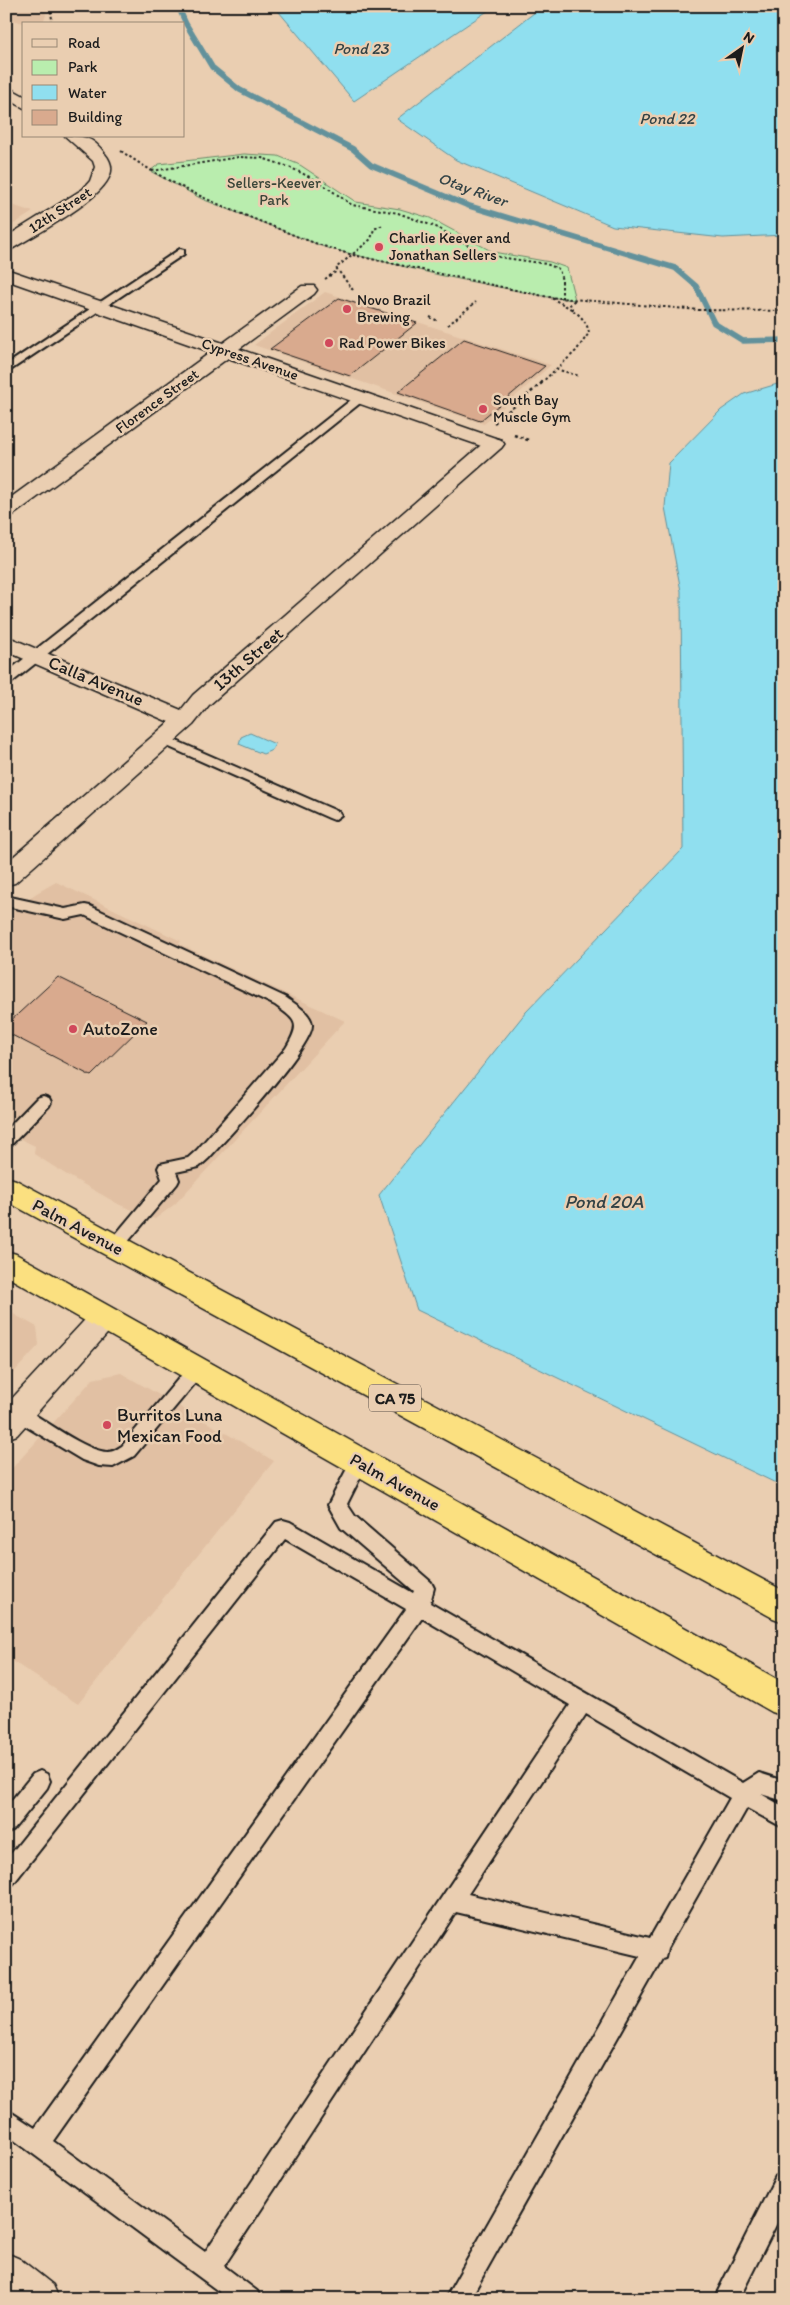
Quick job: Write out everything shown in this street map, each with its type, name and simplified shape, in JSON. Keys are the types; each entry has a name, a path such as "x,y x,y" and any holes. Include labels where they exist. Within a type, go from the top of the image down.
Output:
{"highway":[{"name":"Palm Avenue","path":"6,1188 784,1608"},
{"name":"Palm Avenue","path":"6,1262 784,1701"}],"street":[{"path":"6,91 22,103"},
{"name":"12th Street","path":"6,245 89,193 101,179 104,168 98,153 76,138"},
{"name":"Cypress Avenue","path":"6,274 360,398 492,436"},
{"name":"Florence Street","path":"6,511 308,290"},
{"name":"13th Street","path":"6,877 185,720 201,700 492,436"},
{"name":"Calla Avenue","path":"6,643 185,720"},
{"path":"12,1420 104,1318"},
{"path":"6,2273 39,2299"}],"lane":[{"path":"6,370 180,252"},
{"path":"6,680 360,398"},
{"path":"163,739 334,814"},
{"path":"6,901 65,914 85,910 210,970 224,983 288,1017 303,1033 292,1052 203,1154 193,1163 166,1168 171,1180 114,1246"},
{"path":"6,1140 43,1102"},
{"path":"12,1420 88,1455 106,1460 112,1459 128,1450 196,1370"},
{"path":"38,2143 420,1607 424,1588 348,1522 338,1505 359,1462"},
{"path":"6,1877 283,1528 784,1818"},
{"path":"208,2269 583,1702"},
{"path":"6,1823 40,1781"},
{"path":"458,2299 744,1795 759,1783 784,1791"},
{"path":"453,1901 657,1950"},
{"path":"6,2120 248,2299"},
{"path":"726,2299 784,2184"}],"path":[{"path":"50,6 51,22"},
{"path":"150,171 239,158 262,158 289,167 318,182 352,205 398,213 436,227 486,255 546,264 558,269 562,281 562,298"},
{"path":"142,165 202,199 327,248 353,255 548,297 644,306 758,312 784,311"},
{"path":"353,290 336,268 372,239 374,229 383,225"},
{"path":"492,436 556,368 575,353 587,340 589,330 584,320 548,297"},
{"path":"577,314 570,304 578,300"},
{"path":"448,325 476,302"},
{"path":"430,317 438,322"},
{"path":"556,368 580,376"}],"shaded area":[{"path":"6,6 44,6 46,15 43,22 22,23 6,18"},
{"path":"6,203 33,212 6,229"},
{"path":"325,292 551,365 484,424 254,345"},
{"path":"56,882 181,941 179,944 345,1021 175,1204 155,1219 120,1205 67,1175 34,1154 35,1146 6,1132 6,917 35,894"},
{"path":"6,1310 37,1327 39,1345 6,1381"},
{"path":"121,1373 274,1461 78,1704 6,1657 6,1475 93,1379"}],"green space":[{"name":"Sellers-Keever Park","path":"244,154 278,156 300,165 356,202 400,209 430,218 493,252 550,262 567,268 575,300 548,297 439,275 327,248 202,199 150,171 159,164"}],"water":[{"name":"Pond 23","path":"274,6 495,6 354,101"},
{"name":"Pond 22","path":"543,6 784,6 784,235 723,238 613,226 456,160 397,119"},
{"name":"Pond 20A","path":"784,382 784,1487 417,1310 379,1195 526,1012 683,849 681,591 665,507 669,463 721,410 744,394"},
{"path":"250,733 275,744 272,750 263,754 239,744 241,737"}],"building":[{"path":"339,298 417,323 350,376 270,349"},
{"path":"464,339 545,366 480,421 398,392"},
{"name":"AutoZone","path":"58,977 147,1021 91,1076 6,1032 6,1025"}],"waterway":[{"name":"Otay River","path":"178,6 186,24 212,67 240,90 353,149 371,165 466,205 675,268 696,286 714,323 743,341 784,340"}],"place":[{"name":"Charlie Keever and Jonathan Sellers","path":"379,247"},
{"name":"Novo Brazil Brewing","path":"347,309"},
{"name":"Rad Power Bikes","path":"329,343"},
{"name":"South Bay Muscle Gym","path":"483,409"},
{"name":"AutoZone","path":"73,1029"},
{"name":"Burritos Luna Mexican Food","path":"107,1425"}]}
